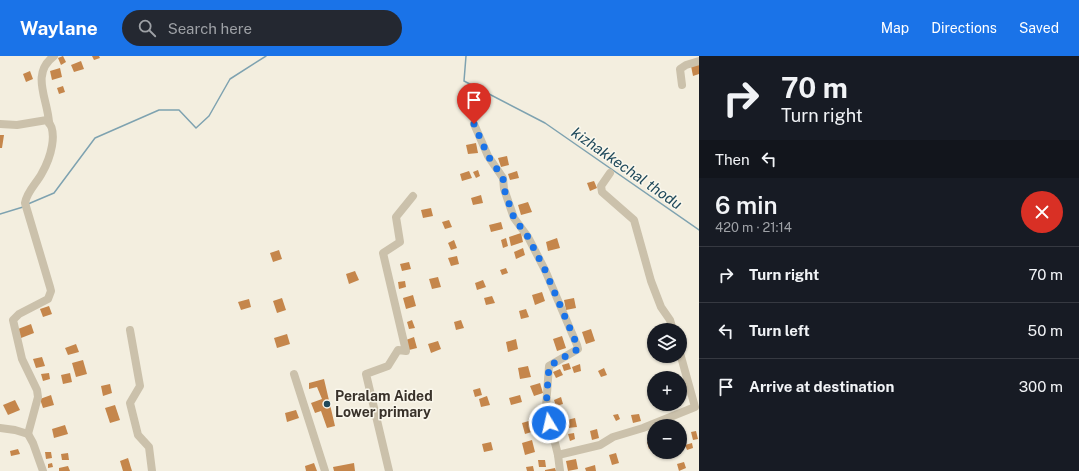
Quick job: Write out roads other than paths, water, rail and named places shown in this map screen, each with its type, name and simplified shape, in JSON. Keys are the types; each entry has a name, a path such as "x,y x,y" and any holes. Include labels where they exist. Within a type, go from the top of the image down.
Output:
{"street":[{"path":"28,434 38,397 37,390 22,360 13,320 19,314 48,299 51,291 26,206 30,192 43,173 53,141 53,129 49,123 40,77 48,60 54,56"},
{"path":"682,86 680,69 686,65 699,61"},
{"path":"0,124 17,124 47,120 49,123"},
{"path":"474,124 488,156 503,178 504,189 514,218 528,237 545,270 578,349 574,353 549,366 546,407 558,455 560,471"},
{"path":"610,173 601,186 602,192 634,220 651,281 661,307 671,323"},
{"path":"389,471 366,374 388,366 398,350 406,351 383,253 400,242 396,217 413,196"},
{"path":"130,330 140,386 130,403 138,435 149,447 152,471"},
{"path":"558,455 600,445 613,437 643,428 695,407 696,401 683,363"},
{"path":"294,374 325,471"},
{"path":"0,428 28,434 33,443 43,471"}],"waterway":[{"path":"28,204 54,193 95,138 159,110 179,110 196,128 209,116 230,79 266,56"},
{"name":"kizhakkechal thodu","path":"466,56 464,81 545,123 699,230"},
{"path":"0,214 23,207"}],"place":[{"name":"Peralam Aided Lower primary","path":"327,404"}]}
